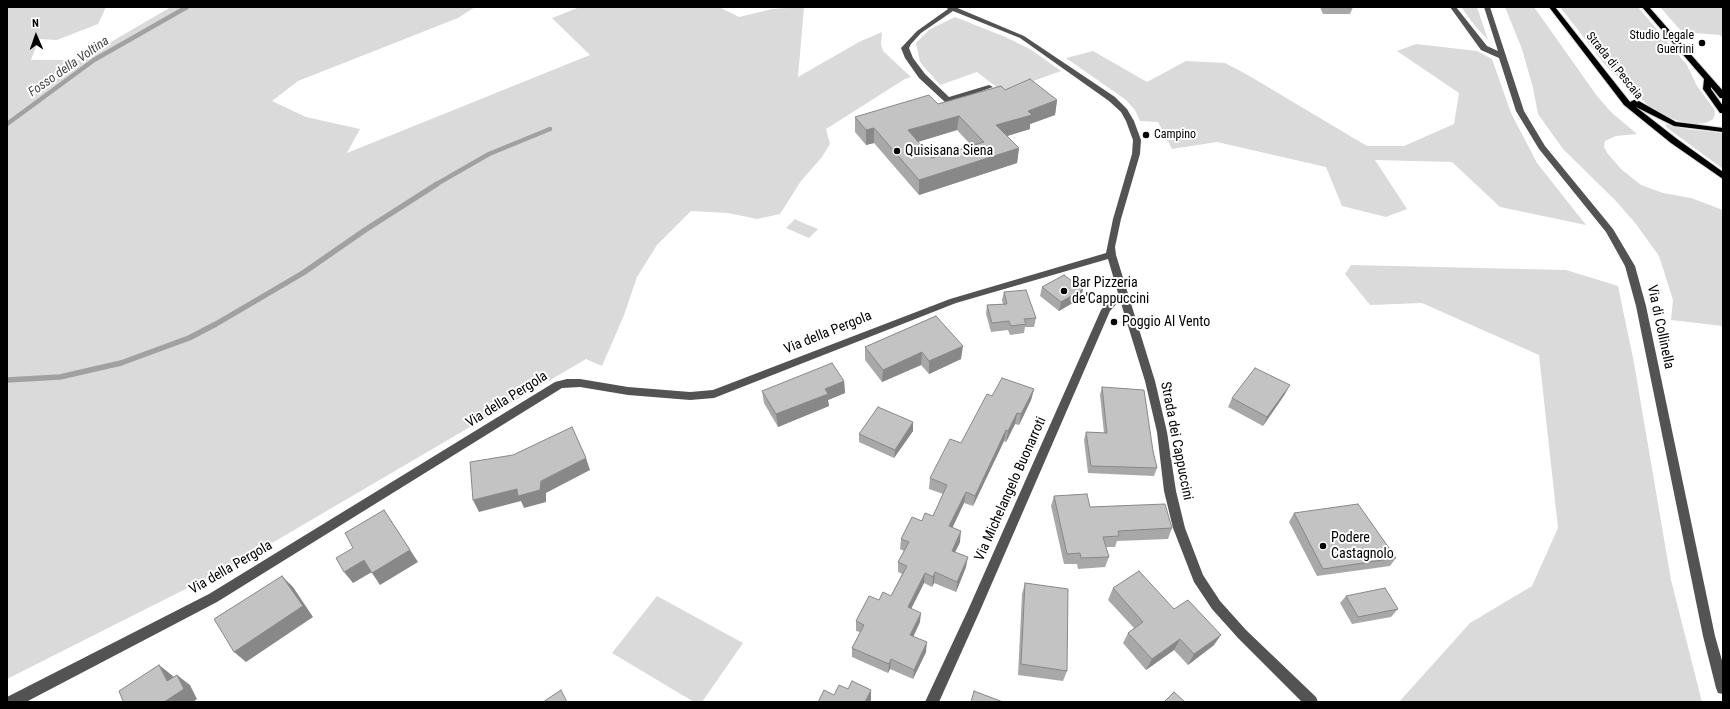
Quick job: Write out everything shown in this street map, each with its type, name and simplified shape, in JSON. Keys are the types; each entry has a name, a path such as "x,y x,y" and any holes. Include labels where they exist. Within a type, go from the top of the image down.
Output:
{"main road":[{"name":"Strada di Pescaia","path":"1552,7 1618,93 1633,108 1650,123 1723,176"},
{"path":"1645,7 1723,96"},
{"path":"1708,78 1707,88 1723,111"},
{"path":"1618,93 1658,117 1684,126 1723,130"},
{"path":"1684,126 1711,127 1723,123"}],"street":[{"path":"1453,7 1484,48 1502,56"},
{"name":"Via di Collinella","path":"1487,7 1516,101 1526,122 1542,147 1610,231 1630,266 1641,306 1709,636 1723,688"},
{"name":"Strada dei Cappuccini","path":"989,87 948,100 917,71 907,55 905,48 908,43 920,32 950,8 1022,37 1112,99 1128,116 1134,130 1137,147 1113,236 1111,255 1150,381 1159,417 1174,511 1194,569 1206,592 1228,619 1310,702"},
{"name":"Via della Pergola","path":"12,702 213,598 559,385 567,383 580,383 628,391 690,396 714,394 952,301 1111,255"},
{"name":"Via Michelangelo Buonarroti","path":"932,702 976,606 1106,310 1115,298 1123,295"}],"shaded area":[{"path":"7,7 106,7 98,24 57,40 39,39 31,60 80,60 171,7 475,7 458,18 298,81 272,101 306,117 360,129 347,153 590,55 552,18 580,7 719,7 739,17 772,9 804,7 798,77 859,42 882,32 881,44 883,51 911,77 905,79 826,129 830,144 822,157 801,181 780,214 757,219 728,213 691,211 657,245 637,277 624,315 602,366 586,359 243,560 7,679"},
{"path":"1461,7 1477,7 1488,40 1475,26"},
{"path":"1505,7 1534,7 1597,96 1612,113 1637,134 1616,136 1605,141 1604,147 1608,154 1621,169 1641,185 1663,193 1691,198 1723,210 1723,326 1671,320 1673,300 1659,256 1636,224 1615,200 1563,149 1538,114 1533,88 1522,49"},
{"path":"1560,7 1638,7 1687,65 1697,86 1714,109 1715,114 1713,119 1706,123 1696,124 1683,122 1669,118 1650,107 1607,67"},
{"path":"1660,7 1723,7 1723,38 1720,35 1682,32"},
{"path":"955,17 1003,36 1030,49 1061,71 1003,92 977,72 940,85 920,62 916,43 929,30"},
{"path":"1416,44 1477,51 1492,59 1511,113 1537,163 1586,225 1500,207 1452,162 1375,160 1407,209 1386,217 1342,206 1326,167 1217,142 1172,149 1158,122 1140,121 1135,110 1126,100 1066,58 1093,51 1147,82 1186,61 1225,63 1367,146 1404,146 1454,124 1459,93 1397,51"},
{"path":"1666,124 1686,129 1723,133 1723,169 1666,127"},
{"path":"795,219 818,229 809,238 786,228"},
{"path":"1351,265 1566,270 1618,286 1634,363 1671,580 1702,702 1399,702 1470,623 1532,586 1558,528 1539,355 1422,303 1370,305 1345,274"},
{"path":"657,596 743,643 702,702 694,702 612,653"}],"building":[{"path":"1030,79 1057,100 1028,111 1032,115 996,125 1019,148 919,180 874,128 866,130 855,117 929,95 938,104 1001,86 1005,90","holes":["959,116 984,142 932,158 908,130"]},
{"path":"1064,275 1083,289 1061,302 1042,287"},
{"path":"1026,290 1036,318 1024,319 1026,324 1011,326 1009,321 992,323 987,305 1007,304 1004,292"},
{"path":"936,316 963,346 929,361 922,352 883,370 865,347"},
{"path":"832,363 844,381 825,389 828,394 776,414 762,391"},
{"path":"1255,368 1290,385 1267,417 1232,398"},
{"path":"1002,378 1034,389 1021,414 1017,413 1008,431 1006,430 975,496 966,492 949,526 961,531 952,551 968,557 957,582 935,572 933,577 925,573 908,607 921,613 910,635 927,642 914,670 891,659 889,664 852,648 864,625 856,621 869,596 879,600 883,592 891,596 907,566 898,562 909,542 901,539 912,517 922,521 925,513 933,516 947,485 930,478 950,439 961,443 987,394 992,396"},
{"path":"1102,387 1144,390 1157,468 1091,466 1086,432 1107,433"},
{"path":"878,407 913,422 895,450 859,434"},
{"path":"572,427 586,458 541,481 540,490 518,496 517,489 473,500 470,462 513,455"},
{"path":"1087,494 1090,507 1165,504 1172,528 1118,531 1119,536 1103,537 1109,557 1081,558 1080,553 1067,554 1054,496"},
{"path":"1358,504 1396,558 1323,569 1294,513"},
{"path":"384,510 410,550 372,573 364,560 344,572 336,558 353,548 345,533"},
{"path":"1139,571 1174,609 1188,600 1221,635 1194,654 1180,639 1152,659 1128,633 1143,622 1113,588"},
{"path":"282,576 303,606 234,652 214,619"},
{"path":"1025,583 1068,589 1067,671 1021,664"},
{"path":"1385,588 1398,609 1358,617 1346,596"},
{"path":"159,665 167,681 177,675 184,689 164,702 122,702 123,701 119,691"},
{"path":"852,681 871,690 865,702 818,702 824,690 834,695 839,685 848,689"},
{"path":"561,690 567,702 543,702"},
{"path":"974,691 1003,702 971,702"},
{"path":"1174,692 1185,702 1164,702"}],"waterway":[{"name":"Fosso della Voltina","path":"7,124 94,60 187,7"},
{"path":"435,185 489,154 550,129"},
{"path":"7,380 60,377 121,363 189,338 216,324 303,273 365,230 437,184"}],"place":[{"name":"Studio Legale Guerrini","path":"1702,43"},
{"name":"Campino","path":"1146,135"},
{"name":"Quisisana Siena","path":"897,151"},
{"name":"Bar Pizzeria de'Cappuccini","path":"1064,291"},
{"name":"Poggio Al Vento","path":"1114,322"},
{"name":"Podere Castagnolo","path":"1323,546"}]}
